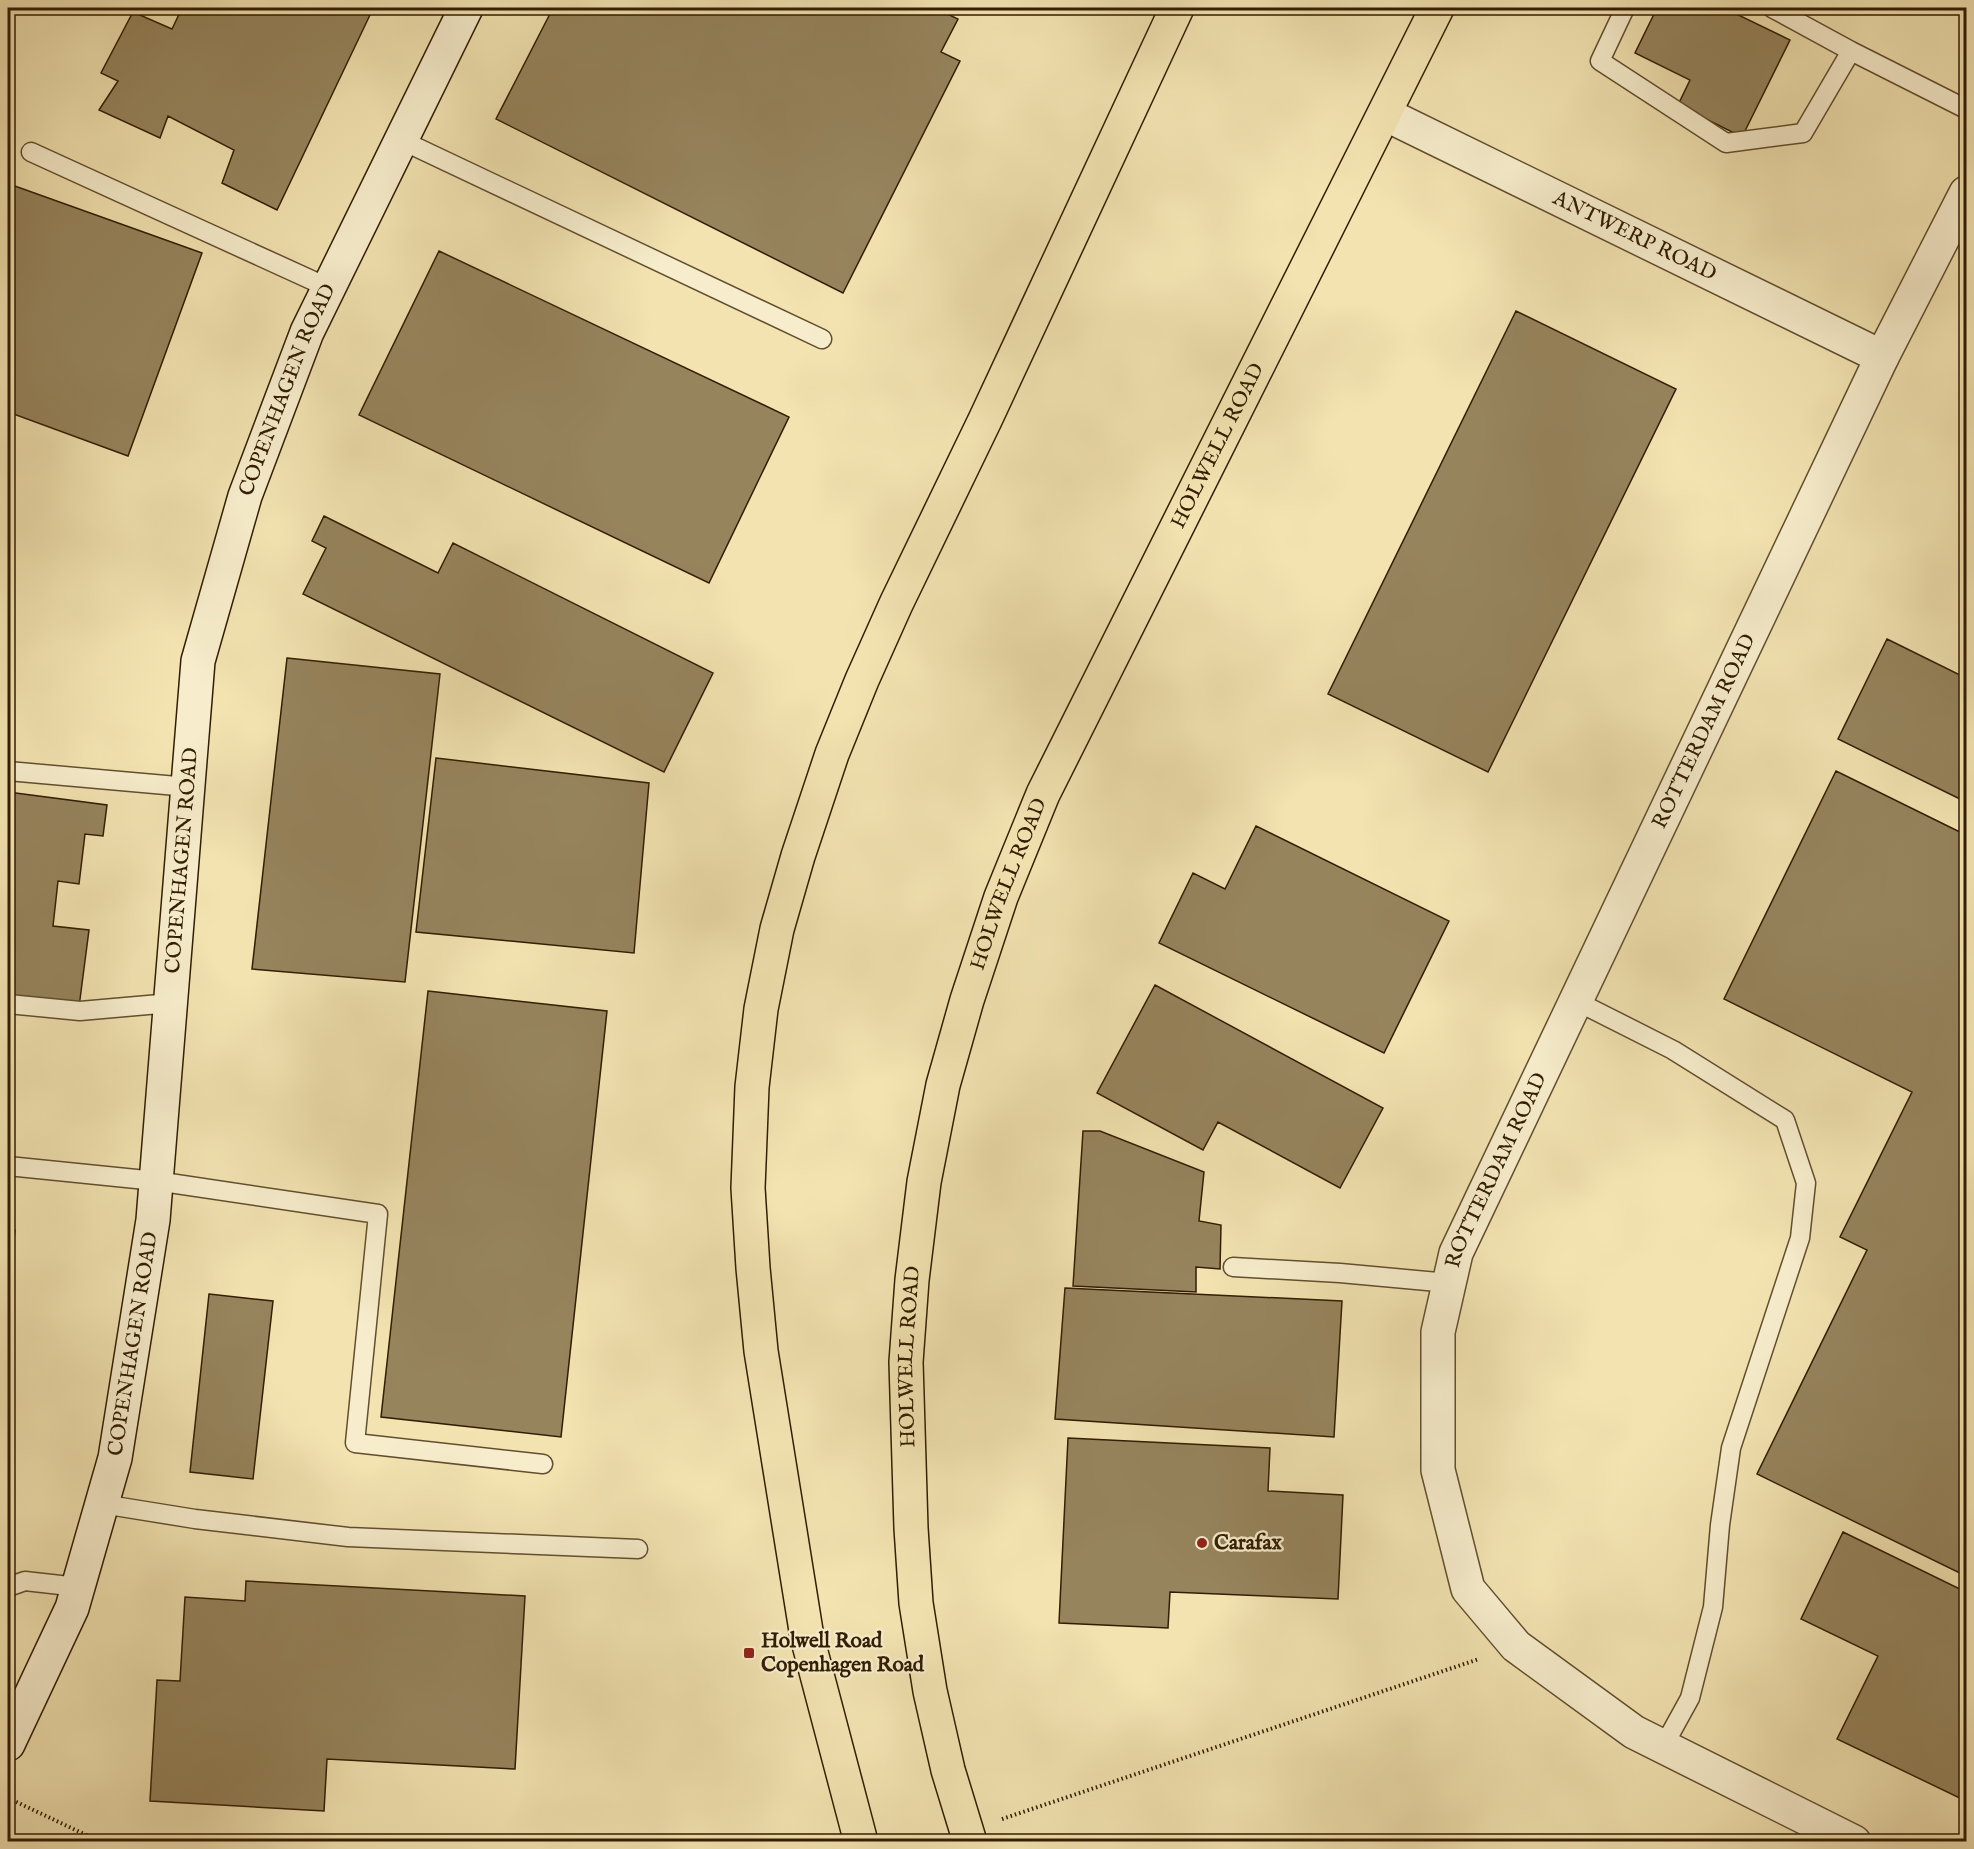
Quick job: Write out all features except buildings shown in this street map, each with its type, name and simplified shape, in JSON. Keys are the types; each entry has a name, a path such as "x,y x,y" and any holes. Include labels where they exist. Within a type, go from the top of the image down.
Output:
{"highway":[{"path":"861,1842 807,1637 760,1350 748,1188 752,1088 761,1009 777,929 798,856 832,754 862,680 1177,8"},
{"name":"HOLWELL ROAD","path":"970,1842 948,1770 928,1680 916,1603 907,1448 906,1362 912,1280 924,1182 943,1085 967,1000 1001,897 1043,794 1437,8"}],"street":[{"name":"COPENHAGEN ROAD","path":"8,1744 72,1608 115,1458 153,1220 198,661 245,496 307,332 466,8"},
{"name":"ANTWERP ROAD","path":"1385,114 1882,357"},
{"name":"ROTTERDAM ROAD","path":"1854,1842 1634,1732 1516,1647 1468,1589 1438,1470 1438,1332 1456,1253 1882,357 1966,193"}],"lane":[{"path":"1625,8 1600,62 1725,143 1803,133 1851,51"},
{"path":"1772,8 1966,109"},
{"path":"401,140 822,339"},
{"path":"31,152 329,288"},
{"path":"8,771 188,787"},
{"path":"1576,1001 1673,1050 1785,1120 1806,1183 1800,1238 1731,1448 1720,1526 1713,1607 1690,1698 1663,1747"},
{"path":"8,1004 80,1011 171,1003"},
{"path":"8,1166 156,1181 378,1214 355,1443 543,1464"},
{"path":"1233,1267 1340,1273 1449,1283"},
{"path":"102,1504 195,1520 348,1536 638,1549"},
{"path":"8,1587 25,1581 78,1587"}],"path":[{"path":"999,1820 1516,1647"},
{"path":"8,1798 101,1842"}],"place":[{"name":"Carafax","path":"1202,1543"},
{"name":"Holwell Road Copenhagen Road","path":"749,1653"}]}
